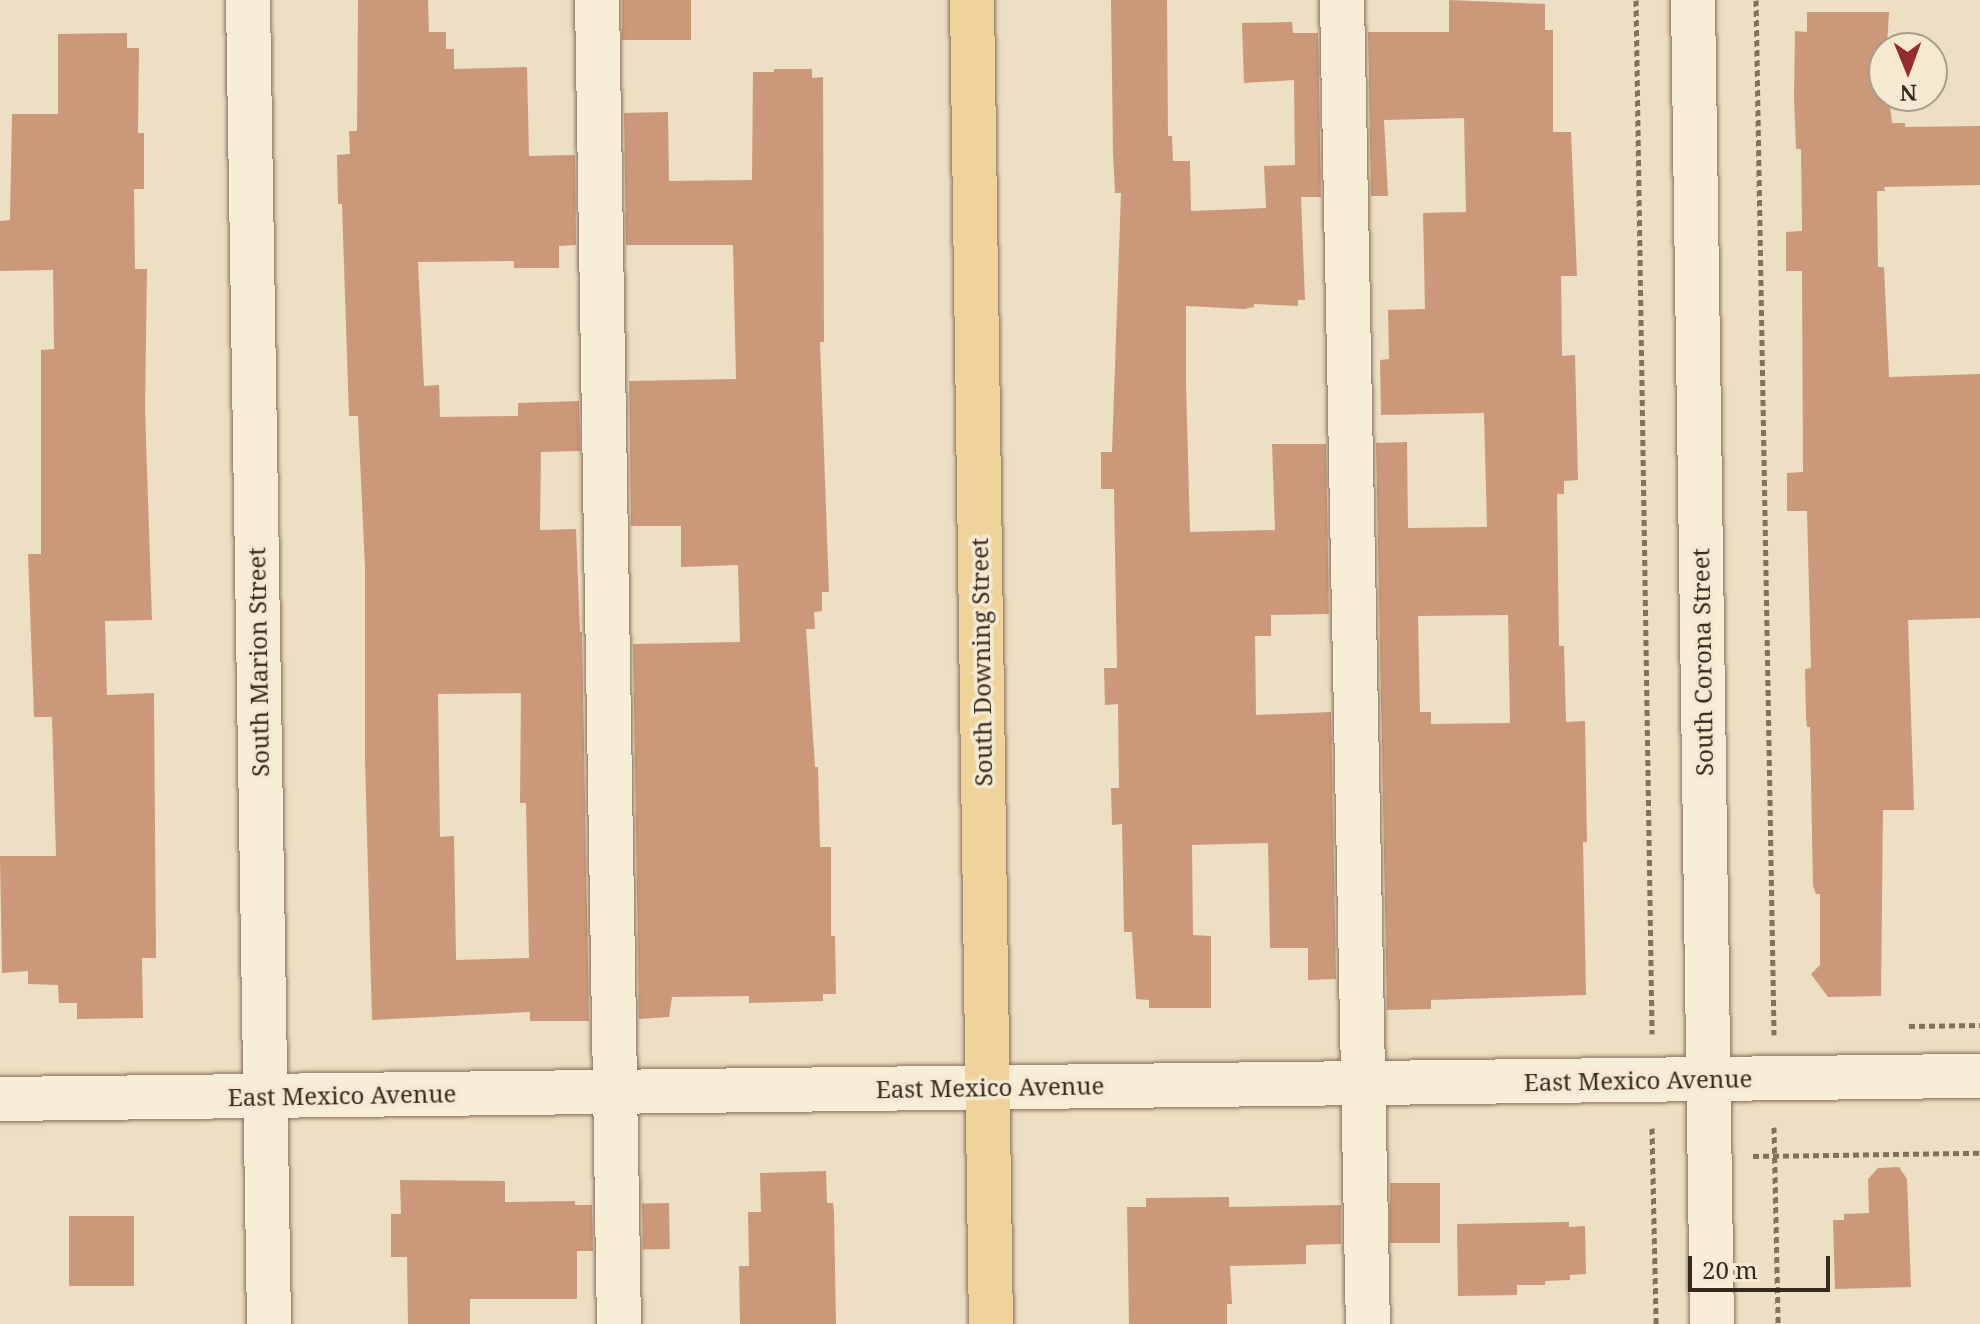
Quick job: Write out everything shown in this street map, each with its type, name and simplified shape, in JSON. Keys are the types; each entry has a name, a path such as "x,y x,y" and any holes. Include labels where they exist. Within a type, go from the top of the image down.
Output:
{"main road":[{"name":"South Downing Street","path":"972,0 991,1324"}],"street":[{"name":"South Marion Street","path":"248,0 269,1324"},
{"path":"597,0 619,1324"},
{"path":"1342,0 1368,1324"},
{"name":"South Corona Street","path":"1693,0 1712,1324"},
{"name":"East Mexico Avenue","path":"0,1099 1980,1076"}],"path":[{"path":"1636,0 1653,1047"},
{"path":"1756,0 1774,1042"},
{"path":"1774,1127 1778,1324"},
{"path":"1652,1128 1656,1324"},
{"path":"1752,1156 1980,1153"}],"building":[{"path":"358,0 428,0 429,32 446,32 446,49 454,49 454,69 527,67 529,156 575,155 576,245 559,246 559,268 514,268 514,261 418,262 424,386 439,385 440,417 518,416 518,403 579,401 580,451 541,452 540,530 576,529 582,632 589,1021 530,1021 530,1012 372,1020 365,759 365,567 358,416 349,416 342,204 338,204 337,155 350,154 349,131 357,131","holes":["521,693 520,803 526,803 529,958 456,960 454,836 440,837 438,694"]},
{"path":"622,0 691,0 691,40 622,40"},
{"path":"1111,0 1167,0 1168,136 1172,136 1173,161 1190,161 1191,211 1266,208 1264,166 1295,165 1294,80 1244,83 1242,23 1292,22 1293,33 1318,33 1321,197 1301,197 1305,300 1298,300 1298,306 1254,304 1254,307 1244,309 1186,306 1186,384 1190,532 1275,530 1272,444 1326,444 1329,614 1271,615 1271,636 1255,636 1256,715 1331,712 1336,979 1308,980 1308,948 1270,948 1268,843 1192,845 1193,935 1211,936 1211,1008 1149,1008 1149,1000 1136,999 1132,932 1124,932 1122,824 1112,825 1111,788 1119,788 1118,704 1105,705 1104,668 1117,668 1114,489 1101,489 1101,452 1112,452 1121,193 1115,193"},
{"path":"1449,0 1545,4 1545,30 1553,30 1553,132 1571,132 1577,276 1561,276 1562,356 1575,355 1578,480 1564,481 1564,494 1557,494 1559,646 1564,646 1566,722 1585,721 1587,842 1583,842 1586,995 1431,1000 1431,1009 1387,1010 1376,443 1407,442 1408,528 1487,527 1484,413 1381,415 1380,360 1389,359 1388,310 1425,309 1423,213 1466,212 1464,118 1384,120 1388,196 1371,196 1368,32 1449,32","holes":["1508,615 1510,723 1431,724 1431,712 1420,712 1418,616"]},
{"path":"1807,12 1889,12 1888,32 1868,32 1868,112 1891,112 1892,123 1905,123 1905,127 1980,126 1980,185 1884,187 1885,191 1877,191 1878,267 1884,267 1889,377 1980,374 1980,618 1908,620 1914,810 1883,810 1881,996 1828,997 1811,974 1820,965 1820,894 1816,894 1813,886 1810,727 1807,727 1806,718 1805,669 1811,668 1807,511 1787,511 1787,473 1803,472 1802,271 1786,271 1786,232 1802,231 1801,149 1796,149 1794,97 1795,31 1807,32"},
{"path":"127,33 127,48 139,48 138,133 144,133 144,189 134,189 135,269 147,269 145,408 152,620 105,621 107,695 154,693 156,958 142,958 143,1018 77,1019 77,1003 59,1003 58,985 28,984 28,971 2,973 0,856 56,856 52,717 34,717 28,554 41,554 41,350 54,349 53,270 0,271 0,221 10,220 12,114 58,114 58,34"},
{"path":"774,69 812,69 812,78 823,77 824,342 820,342 829,592 822,592 822,611 814,612 815,629 806,629 815,767 818,767 820,847 831,847 831,936 835,936 836,994 823,994 823,1001 749,1003 749,996 672,997 669,1017 639,1019 633,644 740,642 738,565 681,567 681,526 631,526 629,381 736,379 733,245 626,245 624,113 668,112 669,181 752,180 753,72 774,72"},
{"path":"1899,1167 1907,1179 1911,1287 1835,1289 1833,1220 1844,1220 1844,1214 1869,1213 1868,1179 1878,1168"},
{"path":"826,1171 827,1203 833,1203 834,1212 836,1324 740,1324 739,1266 749,1266 748,1212 761,1212 760,1173"},
{"path":"400,1180 505,1181 505,1202 575,1201 575,1205 592,1205 593,1251 577,1251 577,1299 470,1299 470,1324 408,1324 407,1257 391,1257 391,1214 401,1214"},
{"path":"1390,1183 1440,1183 1440,1243 1390,1243"},
{"path":"1229,1197 1229,1207 1341,1205 1341,1244 1306,1245 1306,1264 1230,1266 1232,1304 1227,1304 1227,1324 1129,1324 1127,1207 1146,1207 1146,1198"},
{"path":"642,1203 669,1203 670,1249 643,1249"},
{"path":"69,1216 134,1216 134,1286 69,1286"},
{"path":"1569,1222 1569,1227 1585,1226 1586,1274 1570,1275 1570,1280 1545,1281 1545,1285 1517,1285 1517,1295 1458,1296 1457,1224"}]}
